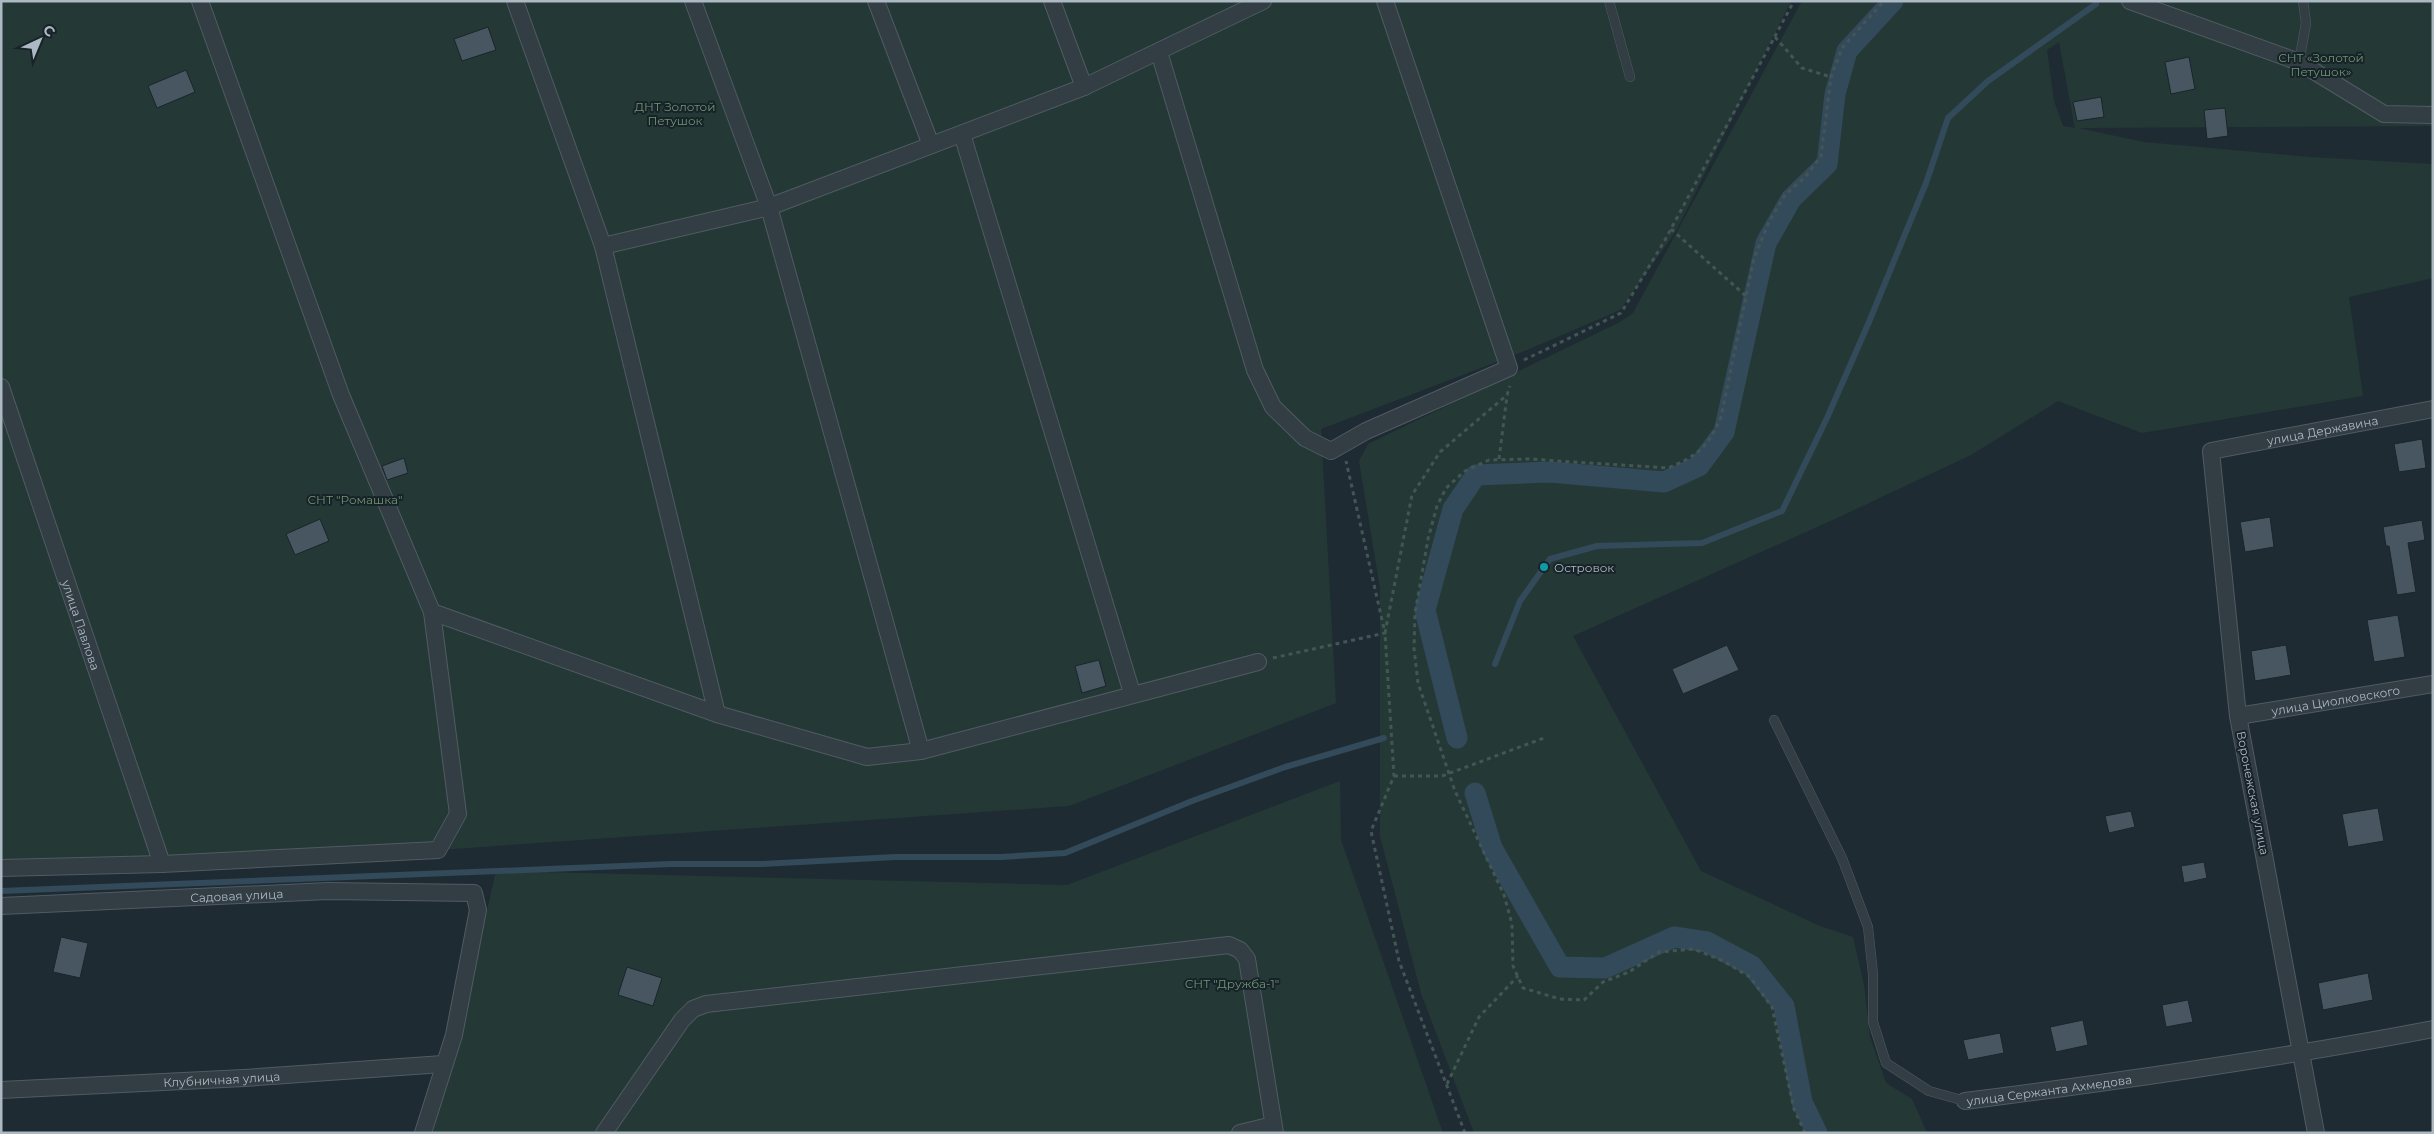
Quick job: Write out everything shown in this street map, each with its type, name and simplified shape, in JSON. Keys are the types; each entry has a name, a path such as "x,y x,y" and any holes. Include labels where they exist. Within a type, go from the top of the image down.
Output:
{"street":[{"path":"1,868 162,864 438,850 458,814 432,612 341,395 200,1"},
{"path":"515,1 603,246 717,714"},
{"path":"693,1 769,207 921,751"},
{"path":"876,1 931,145"},
{"path":"1052,1 1084,87"},
{"path":"603,246 769,207 1084,87 1159,52 1242,6 1263,1"},
{"path":"1159,52 1259,377 1272,407 1306,438 1331,451 1366,431 1509,368 1385,1"},
{"path":"2130,1 2299,62 2384,114 2433,116"},
{"path":"962,134 1132,693"},
{"name":"улица Павлова","path":"1,387 162,864"},
{"name":"улица Державина","path":"2211,451 2433,410"},
{"name":"Воронежская улица","path":"2211,451 2238,716 2316,1133"},
{"path":"432,612 717,714 867,757 921,751 1132,693 1258,662"},
{"name":"улица Циолковского","path":"2238,716 2433,684"},
{"name":"Садовая улица","path":"1,906 328,891 474,893 478,910 454,1035 443,1064"},
{"path":"604,1133 682,1020 693,1009 706,1004 1229,945 1240,950 1247,959 1274,1129 1240,1133"},
{"name":"улица Сержанта Ахмедова","path":"1965,1101 2141,1079 2302,1054 2433,1029"},
{"path":"424,1133 443,1064"},
{"name":"Клубничная улица","path":"1,1090 244,1078 443,1064"}],"lane":[{"path":"1609,1 1630,77"},
{"path":"2299,62 2306,23 2303,1"},
{"name":"улица Сержанта Ахмедова","path":"1774,720 1842,858 1868,927 1874,974 1873,1022 1886,1063 1929,1091 1965,1101"}],"path":[{"path":"1499,460 1507,395 1512,381 1509,368 1621,313 1672,229 1794,1"},
{"path":"1805,1133 1794,1109 1772,1007 1750,977 1724,961 1694,949 1659,952 1629,972 1603,982 1584,1000 1560,999 1523,988 1514,966 1512,924 1504,895 1469,825 1448,773 1418,683 1414,648 1415,613 1428,538 1437,506 1446,488 1465,471 1489,460 1528,459 1668,468 1690,459 1711,441 1721,417 1754,258 1769,222 1785,195 1806,176 1821,156 1831,77 1842,48 1884,1"},
{"path":"1775,37 1802,68 1831,77"},
{"path":"1672,229 1747,297"},
{"path":"1385,634 1412,495 1440,452 1507,395"},
{"path":"1340,446 1348,466 1385,634 1394,776 1371,832 1400,961 1465,1133"},
{"path":"1258,662 1385,634"},
{"path":"1394,776 1442,776 1544,738"},
{"path":"1446,1084 1479,1017 1518,976"}],"green space":[{"name":"СНТ \"Ромашка\"","path":"1,1 1791,1 1676,231 1620,310 1515,355 1321,429 1336,703 1069,806 438,850 1,866"},
{"name":"СНТ «Золотой Петушок»","path":"1802,1 2433,1 2433,126 2078,128 2144,142 2310,157 2433,164 2433,278 2349,297 2363,396 2142,433 2058,401 1971,455 1835,519 1573,636 1701,871 1820,926 1853,937 1864,985 1870,1037 1886,1083 1912,1099 1927,1133 1474,1133 1421,993 1380,836 1380,588 1359,461 1368,444 1620,322 1633,313","holes":["2059,42 2075,128 2063,126 2054,101 2047,50"]},
{"name":"СНТ \"Дружба-1\"","path":"1340,781 1341,840 1443,1133 433,1133 454,1057 496,871 1067,885"}],"building":[{"path":"488,27 496,50 462,61 454,39"},
{"path":"2189,57 2195,89 2171,94 2165,62"},
{"path":"186,70 195,92 157,108 148,86"},
{"path":"2101,97 2104,117 2077,121 2073,102"},
{"path":"2225,108 2228,136 2207,139 2204,110"},
{"path":"2422,439 2426,468 2399,472 2394,444"},
{"path":"404,458 408,473 387,480 382,466"},
{"path":"2270,517 2274,547 2245,552 2240,522"},
{"path":"320,519 329,541 295,555 286,534"},
{"path":"2422,520 2425,540 2408,543 2416,592 2397,595 2389,546 2386,546 2383,527"},
{"path":"2398,615 2405,657 2374,662 2367,620"},
{"path":"1727,645 1739,670 1683,694 1672,669"},
{"path":"2286,645 2291,675 2255,681 2251,651"},
{"path":"1099,660 1106,686 1082,693 1075,666"},
{"path":"2378,808 2384,841 2348,847 2342,814"},
{"path":"2131,811 2135,827 2109,833 2105,816"},
{"path":"2204,862 2207,878 2184,883 2181,866"},
{"path":"61,937 88,943 80,978 53,972"},
{"path":"627,967 662,978 653,1006 618,995"},
{"path":"2368,973 2373,1000 2323,1010 2318,983"},
{"path":"2188,1000 2193,1022 2166,1027 2162,1005"},
{"path":"2083,1020 2088,1045 2056,1052 2050,1027"},
{"path":"2000,1033 2004,1053 1968,1060 1963,1040"}],"waterway":[{"path":"1457,738 1425,610 1453,509 1476,475 1550,472 1664,482 1699,466 1724,432 1766,243 1791,199 1827,164 1835,94 1847,51 1893,1"},
{"path":"1495,664 1520,601 1550,559 1597,546 1702,543 1782,511 1827,418 1869,322 1926,183 1948,118 1988,81 2096,4"},
{"path":"1,891 671,864 760,864 895,857 1001,857 1065,853 1192,801 1285,767 1384,738"},
{"path":"1475,793 1492,848 1560,967 1605,968 1674,937 1707,942 1752,966 1784,1006 1802,1102 1817,1133"}],"place":[{"name":"Островок","path":"1544,567"}],"park label":[{"name":"ДНТ Золотой Петушок","path":"675,113"}]}
